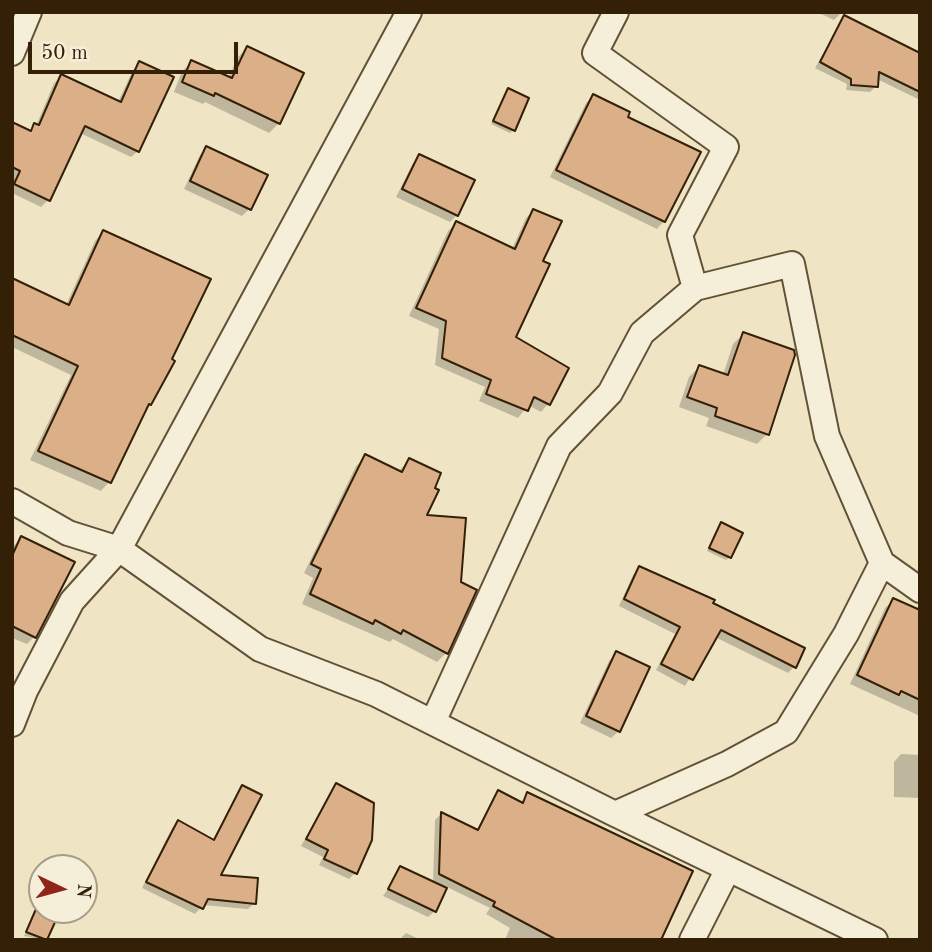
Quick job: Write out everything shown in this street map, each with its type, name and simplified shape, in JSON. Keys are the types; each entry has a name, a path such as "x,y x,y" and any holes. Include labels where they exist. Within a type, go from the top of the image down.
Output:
{"street":[{"path":"12,53 29,12"},
{"path":"12,724 25,691 72,601 119,549 409,12"},
{"path":"616,12 595,53 726,147 680,235 695,288"},
{"path":"433,722 559,446 610,393 642,333 695,288 792,264 827,436 883,563 920,590"},
{"path":"12,501 68,533 119,549 260,649 376,694 727,871 875,940"},
{"path":"615,814 727,764 786,732 846,634 883,563"},
{"path":"692,940 727,871"}],"building":[{"path":"844,15 920,53 920,92 879,72 878,87 851,85 851,79 820,62"},
{"path":"247,46 304,73 280,124 215,93 214,96 182,82 191,60 232,78"},
{"path":"139,61 174,77 139,152 85,126 50,201 14,184 20,171 12,167 12,122 31,131 34,123 39,125 61,74 121,102"},
{"path":"508,88 529,98 515,131 493,121"},
{"path":"593,94 630,112 628,117 701,152 665,222 556,170"},
{"path":"206,146 268,175 251,210 190,181"},
{"path":"419,154 475,180 458,216 402,189"},
{"path":"533,209 562,221 543,261 550,264 516,337 569,368 550,405 534,397 528,411 486,394 491,380 442,358 446,321 416,308 456,221 515,249"},
{"path":"103,230 211,279 172,359 175,361 151,405 149,404 111,483 38,451 78,366 12,335 12,278 69,305"},
{"path":"743,332 794,350 795,355 769,435 715,416 717,408 687,397 699,365 728,375"},
{"path":"365,454 402,472 409,458 441,473 435,488 439,490 427,515 466,518 461,582 477,590 448,654 403,630 401,634 375,620 373,624 310,594 321,569 311,564"},
{"path":"721,522 743,533 731,558 709,548"},
{"path":"21,536 75,562 36,638 12,626 12,556"},
{"path":"639,566 715,600 713,603 805,648 796,668 721,630 693,680 661,664 680,627 624,599"},
{"path":"893,598 920,610 920,700 901,691 899,695 857,675"},
{"path":"616,651 650,667 620,732 586,716"},
{"path":"336,783 374,803 372,840 357,874 324,859 328,850 306,839"},
{"path":"242,785 262,795 221,875 258,878 256,904 208,899 203,909 146,882 178,820 214,840"},
{"path":"498,790 523,803 527,792 693,871 661,940 557,940 493,906 495,902 439,874 441,812 478,830"},
{"path":"400,866 447,888 436,912 388,889"},
{"path":"29,924 54,924 47,940 26,932"}]}
